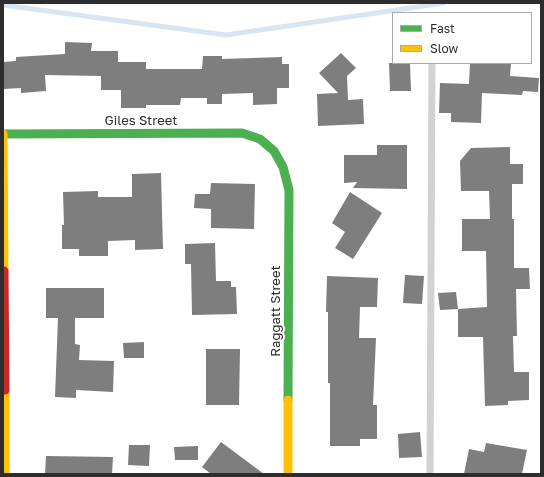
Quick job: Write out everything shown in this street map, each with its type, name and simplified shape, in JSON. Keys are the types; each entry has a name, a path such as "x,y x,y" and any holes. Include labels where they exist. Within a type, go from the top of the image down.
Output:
{"street":[{"name":"Giles Street","path":"3,134 242,133 260,139 274,151"},
{"path":"3,134 5,474"},
{"name":"Raggatt Street","path":"274,151 283,167 289,190 288,474"}],"lane":[{"path":"430,474 432,64"}],"building":[{"path":"65,42 92,43 91,51 118,51 118,62 146,62 146,69 202,69 203,56 222,56 222,59 282,57 282,64 289,64 289,88 277,88 277,104 253,105 253,93 222,94 222,104 207,104 207,98 181,98 180,105 146,105 146,108 121,108 121,90 101,90 101,76 45,75 46,91 21,93 21,88 3,89 3,62 16,61 16,57 65,54"},
{"path":"341,53 356,68 347,76 348,100 363,99 364,124 318,126 317,94 338,93 319,73"},
{"path":"389,63 410,64 411,91 390,91"},
{"path":"470,64 511,64 510,76 539,78 538,92 523,91 522,95 482,93 481,123 451,122 451,113 439,113 440,83 469,84"},
{"path":"377,145 407,145 407,189 353,188 357,182 344,183 344,155 377,155"},
{"path":"510,147 510,164 523,164 523,184 512,184 514,268 529,268 530,289 516,289 517,336 513,336 514,372 529,372 529,400 508,401 508,405 485,406 483,337 458,337 458,309 487,307 486,251 462,251 462,219 490,219 489,191 461,191 460,161 471,148"},
{"path":"161,173 163,249 135,250 135,240 108,241 108,256 79,256 79,249 62,249 62,225 64,225 63,192 98,191 98,197 132,197 132,174"},
{"path":"211,183 255,184 254,229 211,228 211,209 194,208 195,194 210,194"},
{"path":"350,192 382,213 353,259 335,248 345,232 332,223"},
{"path":"215,243 216,281 231,281 231,287 236,287 237,314 192,315 191,264 185,264 185,244"},
{"path":"405,275 424,276 422,304 403,303"},
{"path":"327,276 378,278 377,307 360,307 359,338 376,338 373,405 377,405 377,439 360,439 360,446 330,446 328,312 326,312"},
{"path":"46,288 104,288 104,318 75,318 75,344 80,345 79,360 114,361 113,392 76,390 76,398 55,397 58,318 46,318"},
{"path":"456,292 458,309 440,310 438,293"},
{"path":"144,342 144,358 124,358 123,343"},
{"path":"206,349 240,349 239,405 206,405"},
{"path":"420,432 422,457 399,458 398,434"},
{"path":"221,442 264,474 211,474 202,467"},
{"path":"486,443 527,450 522,474 464,474 469,449 484,452"},
{"path":"129,445 150,445 149,466 128,465"},
{"path":"198,446 198,460 175,460 174,447"},
{"path":"46,456 113,457 112,474 45,474"}],"waterway":[{"path":"3,5 226,35 444,3"}],"traffic: fast":[{"path":"3,134 242,133 260,139 274,151 283,167 289,190 288,400"}],"traffic: slow":[{"path":"3,134 4,271"},
{"path":"5,390 5,474"},
{"path":"288,400 288,474"}],"traffic: jam":[{"path":"4,271 5,390"}]}
